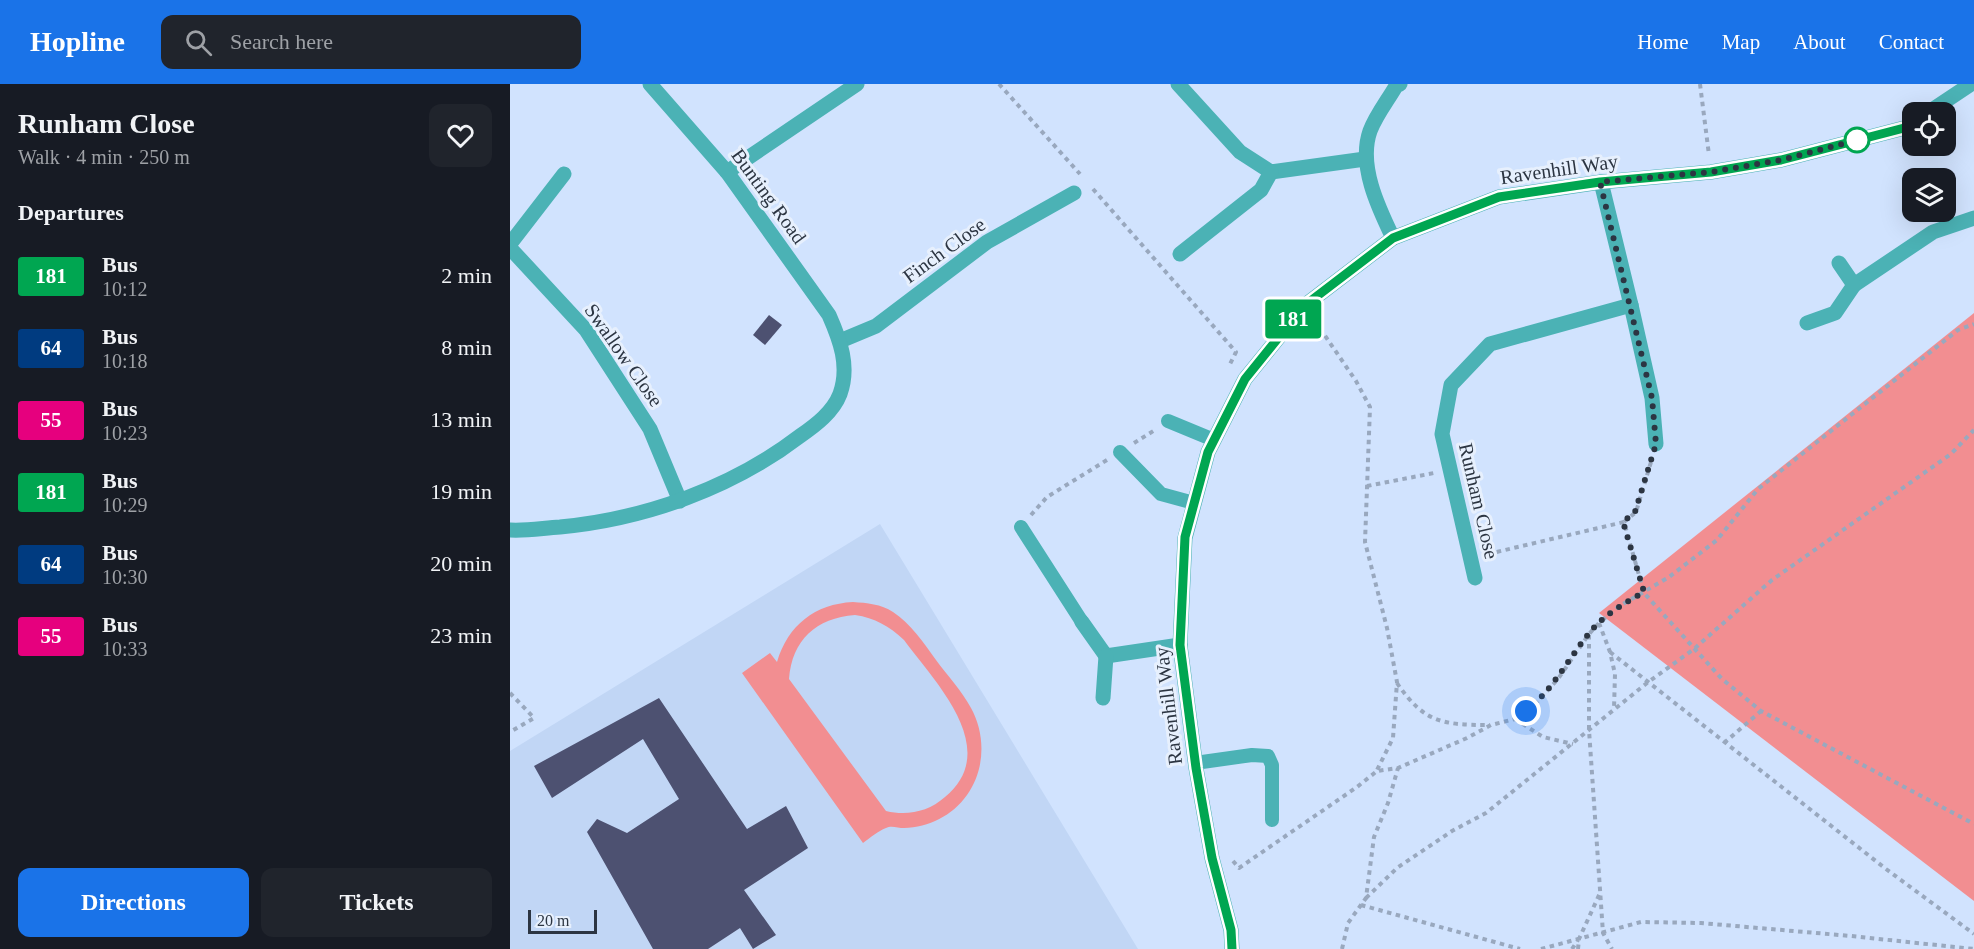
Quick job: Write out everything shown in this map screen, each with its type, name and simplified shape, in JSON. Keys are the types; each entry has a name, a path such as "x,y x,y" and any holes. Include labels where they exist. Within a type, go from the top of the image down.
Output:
{"street":[{"name":"Bunting Road","path":"510,530 596,524 680,501 733,478 783,449 823,419 840,395 845,369 840,341 829,315 727,172 650,84"},
{"path":"727,172 857,84"},
{"path":"1178,84 1240,152 1271,172 1365,159"},
{"path":"1393,238 1378,207 1365,159 1370,131 1396,86 1400,84"},
{"path":"1944,102 1971,84"},
{"name":"Ravenhill Way","path":"1232,949 1231,930 1212,858 1195,763 1180,645 1185,537 1208,452 1245,379 1304,306 1393,238 1499,197 1600,182 1711,172 1781,160 1902,129"},
{"path":"1180,254 1261,190 1271,172"},
{"path":"510,244 564,174"},
{"path":"1600,182 1652,398 1656,444"},
{"name":"Finch Close","path":"840,341 876,326 987,242 1074,194"},
{"path":"1807,323 1835,313 1854,285 1933,232 1974,218"},
{"name":"Swallow Close","path":"510,248 586,330 650,429 680,501"},
{"path":"1839,263 1854,285"},
{"name":"Runham Close","path":"1475,578 1442,434 1451,386 1490,344 1631,305"},
{"path":"1082,622 1106,656 1103,698"},
{"path":"1106,656 1180,645"}],"lane":[{"path":"1168,421 1214,440"},
{"path":"1120,452 1161,494 1194,503"},
{"path":"1021,527 1082,622"},
{"path":"1195,763 1252,755 1268,756 1272,765 1272,820"}],"path":[{"path":"999,84 1236,352 1229,366"},
{"path":"1700,84 1711,172"},
{"path":"1212,858 1228,854 1239,868 1377,771 1393,738 1396,682 1387,628 1365,542 1370,407 1356,381 1304,306"},
{"path":"1396,682 1409,701 1421,712 1434,719 1459,725 1491,725 1515,719 1537,702 1599,623 1618,607 1669,577 1717,540 1758,489 1959,330 1974,324"},
{"path":"1021,527 1047,497 1168,421"},
{"path":"1342,949 1348,923 1366,898 1397,868 1452,831 1486,813 1647,683 1694,649 1772,580 1951,454 1974,430"},
{"path":"1470,558 1623,522 1635,512 1656,444"},
{"path":"1367,486 1450,470"},
{"path":"1623,522 1644,592 1722,679 1761,711 1974,824"},
{"path":"1599,623 1610,652 1615,674 1614,710"},
{"path":"1589,634 1589,730 1600,892 1603,933 1612,949"},
{"path":"1610,652 1886,869 1974,934"},
{"path":"510,693 534,718 510,732"},
{"path":"1724,743 1761,711"},
{"path":"1515,719 1543,737 1573,744"},
{"path":"1377,771 1398,768 1491,725"},
{"path":"1366,898 1374,837 1388,804 1398,768"},
{"path":"1572,949 1579,939 1600,892"},
{"path":"1361,905 1520,949"},
{"path":"1542,949 1641,922 1701,923 1974,949"},
{"path":"1578,949 1579,939"}],"shaded area":[{"path":"1974,313 1974,901 1599,613"},
{"path":"880,524 1138,949 510,949 510,751"},
{"path":"869,603 888,609 905,622 959,689 976,718 981,741 977,775 967,795 954,809 931,823 904,828 888,827 863,843 742,673 770,653 777,662 788,637 796,627 815,612 839,604","holes":["855,615 881,623 904,640 958,716 965,737 967,758 961,778 945,797 932,806 909,813 886,811 789,679 795,653 808,634 829,621"]}],"building":[{"path":"769,315 782,325 765,345 753,335"},
{"path":"659,698 747,829 786,806 808,848 744,890 776,935 753,949 740,928 708,949 653,949 587,832 597,819 627,833 679,799 643,739 552,798 534,766"}],"bus line":[{"name":"181","path":"1232,949 1231,930 1212,858 1196,768 1180,645 1185,537 1208,452 1245,379 1304,306 1393,238 1499,197 1600,182 1711,172 1781,160 1902,129"}],"route":[{"path":"1526,711 1558,678 1593,629 1618,607 1644,592 1623,522 1635,512 1656,444 1652,398 1600,182 1711,172 1781,160 1857,140"}]}
